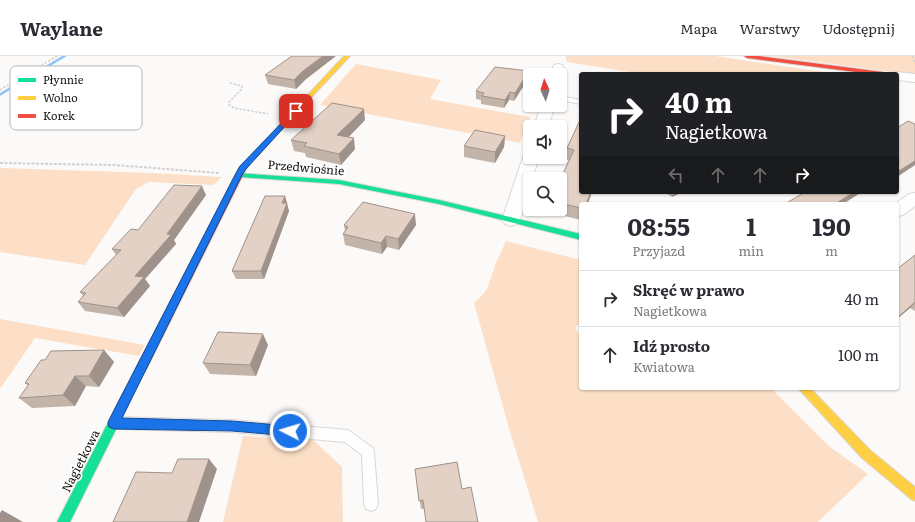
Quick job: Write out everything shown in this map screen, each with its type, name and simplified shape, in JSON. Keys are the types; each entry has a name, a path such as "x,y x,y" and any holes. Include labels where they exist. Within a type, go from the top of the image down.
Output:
{"street":[{"name":"Nagietkowa","path":"63,522 243,168 347,56"},
{"path":"747,56 868,72"},
{"path":"899,76 915,78"},
{"path":"511,220 529,164"},
{"name":"Przedwiośnie","path":"239,175 339,182 439,202 579,237"},
{"path":"899,210 915,198"},
{"path":"805,390 866,454 915,495"}],"lane":[{"path":"567,99 579,102"},
{"path":"114,423 232,426 348,436 368,452 371,504"}],"path":[{"path":"40,66 57,56"},
{"path":"912,56 915,63"},
{"path":"230,83 242,86 242,89 229,102 229,105 234,108 274,116 285,122"},
{"path":"0,90 10,84"},
{"path":"0,163 114,165 239,175"}],"shaded area":[{"path":"565,56 715,56 823,72 630,72 567,62"},
{"path":"772,56 915,56 915,75"},
{"path":"356,64 441,80 430,99 530,117 529,120 523,120 523,135 520,143 320,105"},
{"path":"0,168 222,177 213,185 149,182 136,189 85,265 0,252"},
{"path":"506,241 579,259 579,324 575,327 579,334 579,390 773,390 830,447 868,474 818,522 538,522 510,432 474,303 486,291"},
{"path":"0,319 145,345 139,356 35,338 0,389"},
{"path":"243,436 313,440 342,467 343,522 223,522"}],"building":[{"path":"292,56 323,56 294,80 265,75"},
{"path":"495,67 523,70 523,80 515,93 510,92 505,100 482,96 484,93 476,91"},
{"path":"332,103 364,109 337,135 354,138 339,154 304,146 307,143 291,140"},
{"path":"908,121 915,124 915,161 899,171 899,127"},
{"path":"579,122 579,194 590,194 587,202 579,202 579,208 567,205 567,172 564,172 574,150 567,148"},
{"path":"475,130 505,136 495,152 464,146"},
{"path":"174,185 202,186 167,234 171,235 135,276 144,277 117,308 78,302 86,293 80,292 121,250 112,249 131,229 138,230"},
{"path":"802,194 851,194 838,202 788,202"},
{"path":"265,196 285,196 282,203 287,203 261,271 232,271"},
{"path":"363,202 415,214 398,239 386,236 381,243 343,234 348,227 344,225"},
{"path":"915,255 915,302 899,316 899,273 899,267"},
{"path":"218,332 263,334 250,365 203,363"},
{"path":"104,350 89,376 75,376 63,395 19,398 29,384 25,383 41,360 45,360 51,351"},
{"path":"178,459 209,459 187,522 113,522 136,472 172,473"},
{"path":"457,462 462,489 471,487 478,522 426,522 423,500 419,501 415,469"}],"waterway":[{"path":"48,66 65,56"},
{"path":"0,95 10,89"}],"traffic: fast":[{"path":"239,175 339,182 439,202 579,237"},
{"path":"63,522 141,369"}],"traffic: slow":[{"path":"249,161 347,56"},
{"path":"805,390 866,454 915,495"}],"traffic: jam":[{"path":"747,56 868,72"},
{"path":"141,369 243,168 249,161"}],"route":[{"path":"290,431 232,426 114,423 243,168 296,111"}]}
